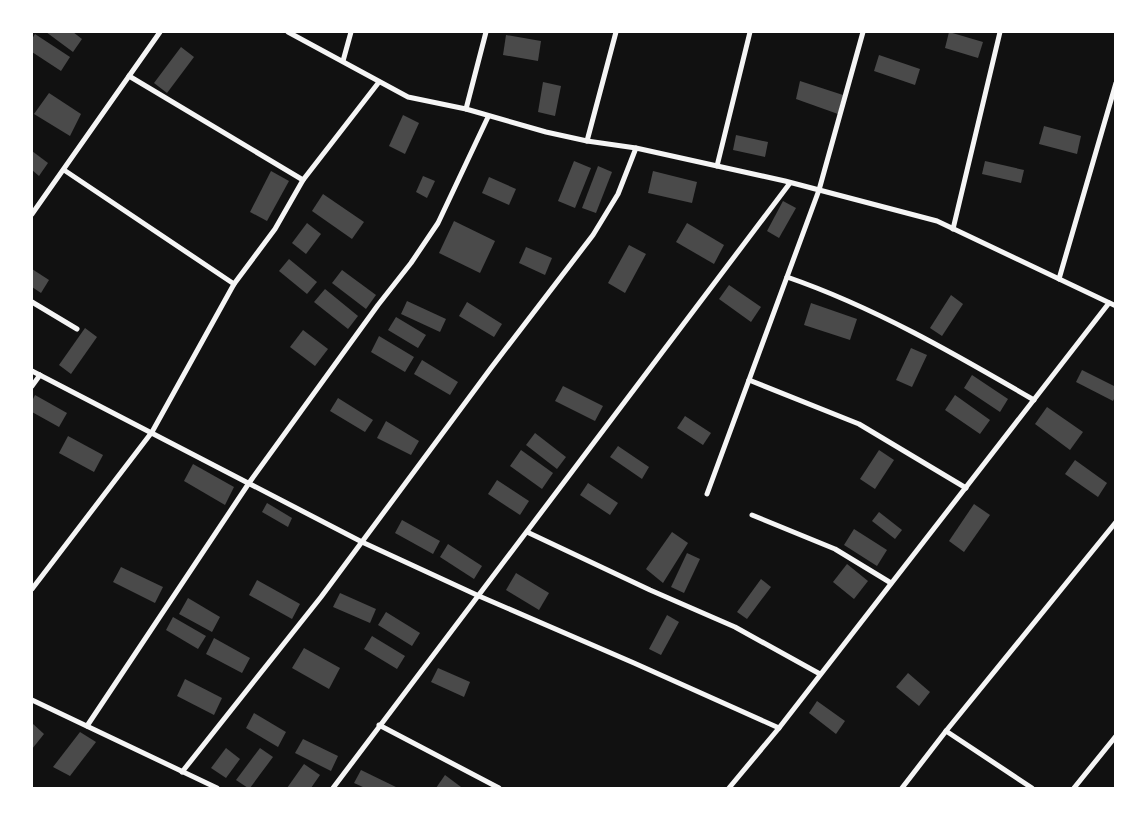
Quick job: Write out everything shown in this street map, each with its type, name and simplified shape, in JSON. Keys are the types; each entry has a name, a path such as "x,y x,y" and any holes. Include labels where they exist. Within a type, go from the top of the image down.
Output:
{"street":[{"path":"32,214 160,32"},
{"path":"288,32 408,97 466,109 488,117 587,141 636,148 790,183 937,222 1116,306"},
{"path":"343,61 351,32"},
{"path":"466,109 486,32"},
{"path":"587,141 615,32"},
{"path":"717,166 750,32"},
{"path":"707,494 819,190 863,32"},
{"path":"953,229 1000,32"},
{"path":"129,76 303,180"},
{"path":"32,589 152,432 234,284 275,230 303,180 379,82"},
{"path":"1059,279 1116,83"},
{"path":"87,726 249,483 438,223 488,117"},
{"path":"182,772 321,597 593,235 618,194 636,148"},
{"path":"64,170 234,284"},
{"path":"333,789 379,725 790,183"},
{"path":"787,277 822,289 941,348 1034,399"},
{"path":"32,302 77,329"},
{"path":"729,789 1109,303"},
{"path":"32,370 362,542 778,728"},
{"path":"32,386 40,375"},
{"path":"749,380 859,424 966,488"},
{"path":"752,515 835,549 891,583"},
{"path":"902,789 946,731 1116,522"},
{"path":"527,532 735,627 820,674"},
{"path":"32,700 217,789"},
{"path":"379,725 499,789"},
{"path":"946,731 1032,789"},
{"path":"1074,789 1116,736"}],"building":[{"path":"46,32 73,32 82,39 73,52"},
{"path":"949,32 983,42 978,58 945,48"},
{"path":"35,34 70,57 61,71 32,52 32,39"},
{"path":"506,35 541,41 538,61 503,55"},
{"path":"181,47 194,57 167,93 154,83"},
{"path":"879,55 920,69 915,85 874,71"},
{"path":"800,81 843,95 838,114 796,99"},
{"path":"543,82 561,86 555,116 538,112"},
{"path":"49,93 81,114 70,136 34,114"},
{"path":"403,115 419,123 405,154 389,146"},
{"path":"1044,126 1081,136 1077,154 1039,144"},
{"path":"736,135 768,142 765,157 733,150"},
{"path":"32,151 48,163 39,176 32,170"},
{"path":"574,161 591,168 575,208 558,201"},
{"path":"985,161 1024,170 1021,183 982,174"},
{"path":"598,166 612,172 596,213 582,208"},
{"path":"271,171 289,181 267,221 250,212"},
{"path":"653,171 697,182 692,203 648,193"},
{"path":"423,176 435,181 427,198 416,192"},
{"path":"489,177 516,189 509,205 482,193"},
{"path":"323,194 364,222 352,239 312,211"},
{"path":"783,201 796,208 779,238 767,231"},
{"path":"454,221 495,241 480,273 439,253"},
{"path":"307,223 321,234 306,254 292,243"},
{"path":"687,223 724,245 714,264 676,242"},
{"path":"629,245 646,254 625,293 608,283"},
{"path":"526,247 552,258 545,275 519,263"},
{"path":"289,259 317,282 307,294 279,271"},
{"path":"32,269 49,280 41,293 32,287"},
{"path":"342,270 376,295 366,309 332,283"},
{"path":"729,285 761,307 751,322 719,299"},
{"path":"325,289 358,316 348,329 314,302"},
{"path":"951,295 963,304 942,336 930,328"},
{"path":"407,301 446,319 440,332 401,314"},
{"path":"467,302 502,324 494,337 459,316"},
{"path":"811,303 857,319 850,340 804,325"},
{"path":"396,317 426,335 418,348 388,330"},
{"path":"85,328 97,337 71,374 59,365"},
{"path":"303,330 328,349 315,366 290,347"},
{"path":"379,336 414,357 405,372 371,352"},
{"path":"911,348 927,355 912,387 896,380"},
{"path":"422,360 458,382 450,395 414,374"},
{"path":"1082,370 1116,387 1113,401 1076,382"},
{"path":"972,375 1008,399 1000,412 964,388"},
{"path":"563,386 603,406 595,421 555,401"},
{"path":"35,395 67,413 59,427 32,412 32,401"},
{"path":"955,395 990,420 980,434 945,410"},
{"path":"338,398 373,420 365,432 330,411"},
{"path":"1047,407 1083,432 1070,450 1035,424"},
{"path":"685,416 711,433 703,445 677,428"},
{"path":"386,421 419,441 411,455 377,438"},
{"path":"535,433 566,457 557,469 526,445"},
{"path":"68,436 103,455 94,472 59,453"},
{"path":"618,446 649,467 642,479 610,457"},
{"path":"521,450 553,473 542,489 510,466"},
{"path":"879,450 894,460 875,489 860,479"},
{"path":"1075,460 1107,483 1098,497 1065,474"},
{"path":"193,464 234,487 225,505 184,481"},
{"path":"497,480 529,501 520,515 488,494"},
{"path":"588,483 618,503 610,515 580,495"},
{"path":"267,503 292,518 288,527 262,512"},
{"path":"974,504 990,515 964,552 949,541"},
{"path":"879,512 902,530 895,539 872,521"},
{"path":"402,520 440,541 433,554 395,533"},
{"path":"854,529 887,550 877,566 844,545"},
{"path":"672,532 688,543 663,583 646,569"},
{"path":"448,544 482,566 474,579 440,557"},
{"path":"687,553 700,559 684,593 671,587"},
{"path":"847,564 868,581 854,599 833,582"},
{"path":"121,567 163,587 155,603 113,582"},
{"path":"516,573 549,593 539,610 506,590"},
{"path":"761,579 771,587 747,619 737,612"},
{"path":"257,580 300,604 292,619 249,595"},
{"path":"340,593 376,609 370,623 333,607"},
{"path":"188,598 220,617 212,632 179,614"},
{"path":"386,612 420,633 412,646 378,625"},
{"path":"667,615 679,622 661,655 649,649"},
{"path":"173,617 206,636 198,649 166,630"},
{"path":"372,636 405,656 397,669 364,649"},
{"path":"214,638 250,658 242,673 206,654"},
{"path":"304,648 340,668 329,689 292,668"},
{"path":"438,668 470,682 464,697 431,682"},
{"path":"908,673 930,692 919,706 896,687"},
{"path":"185,679 222,698 214,715 177,696"},
{"path":"817,701 845,721 836,734 809,713"},
{"path":"254,713 286,732 278,747 246,728"},
{"path":"32,723 44,734 32,749"},
{"path":"80,732 96,742 70,776 53,767"},
{"path":"303,739 338,756 331,771 295,753"},
{"path":"226,748 240,759 226,778 211,768"},
{"path":"260,748 273,757 248,788 236,780"},
{"path":"304,764 320,775 311,788 287,788"},
{"path":"361,770 398,788 365,788 354,783"},
{"path":"445,775 461,787 436,788"}]}
